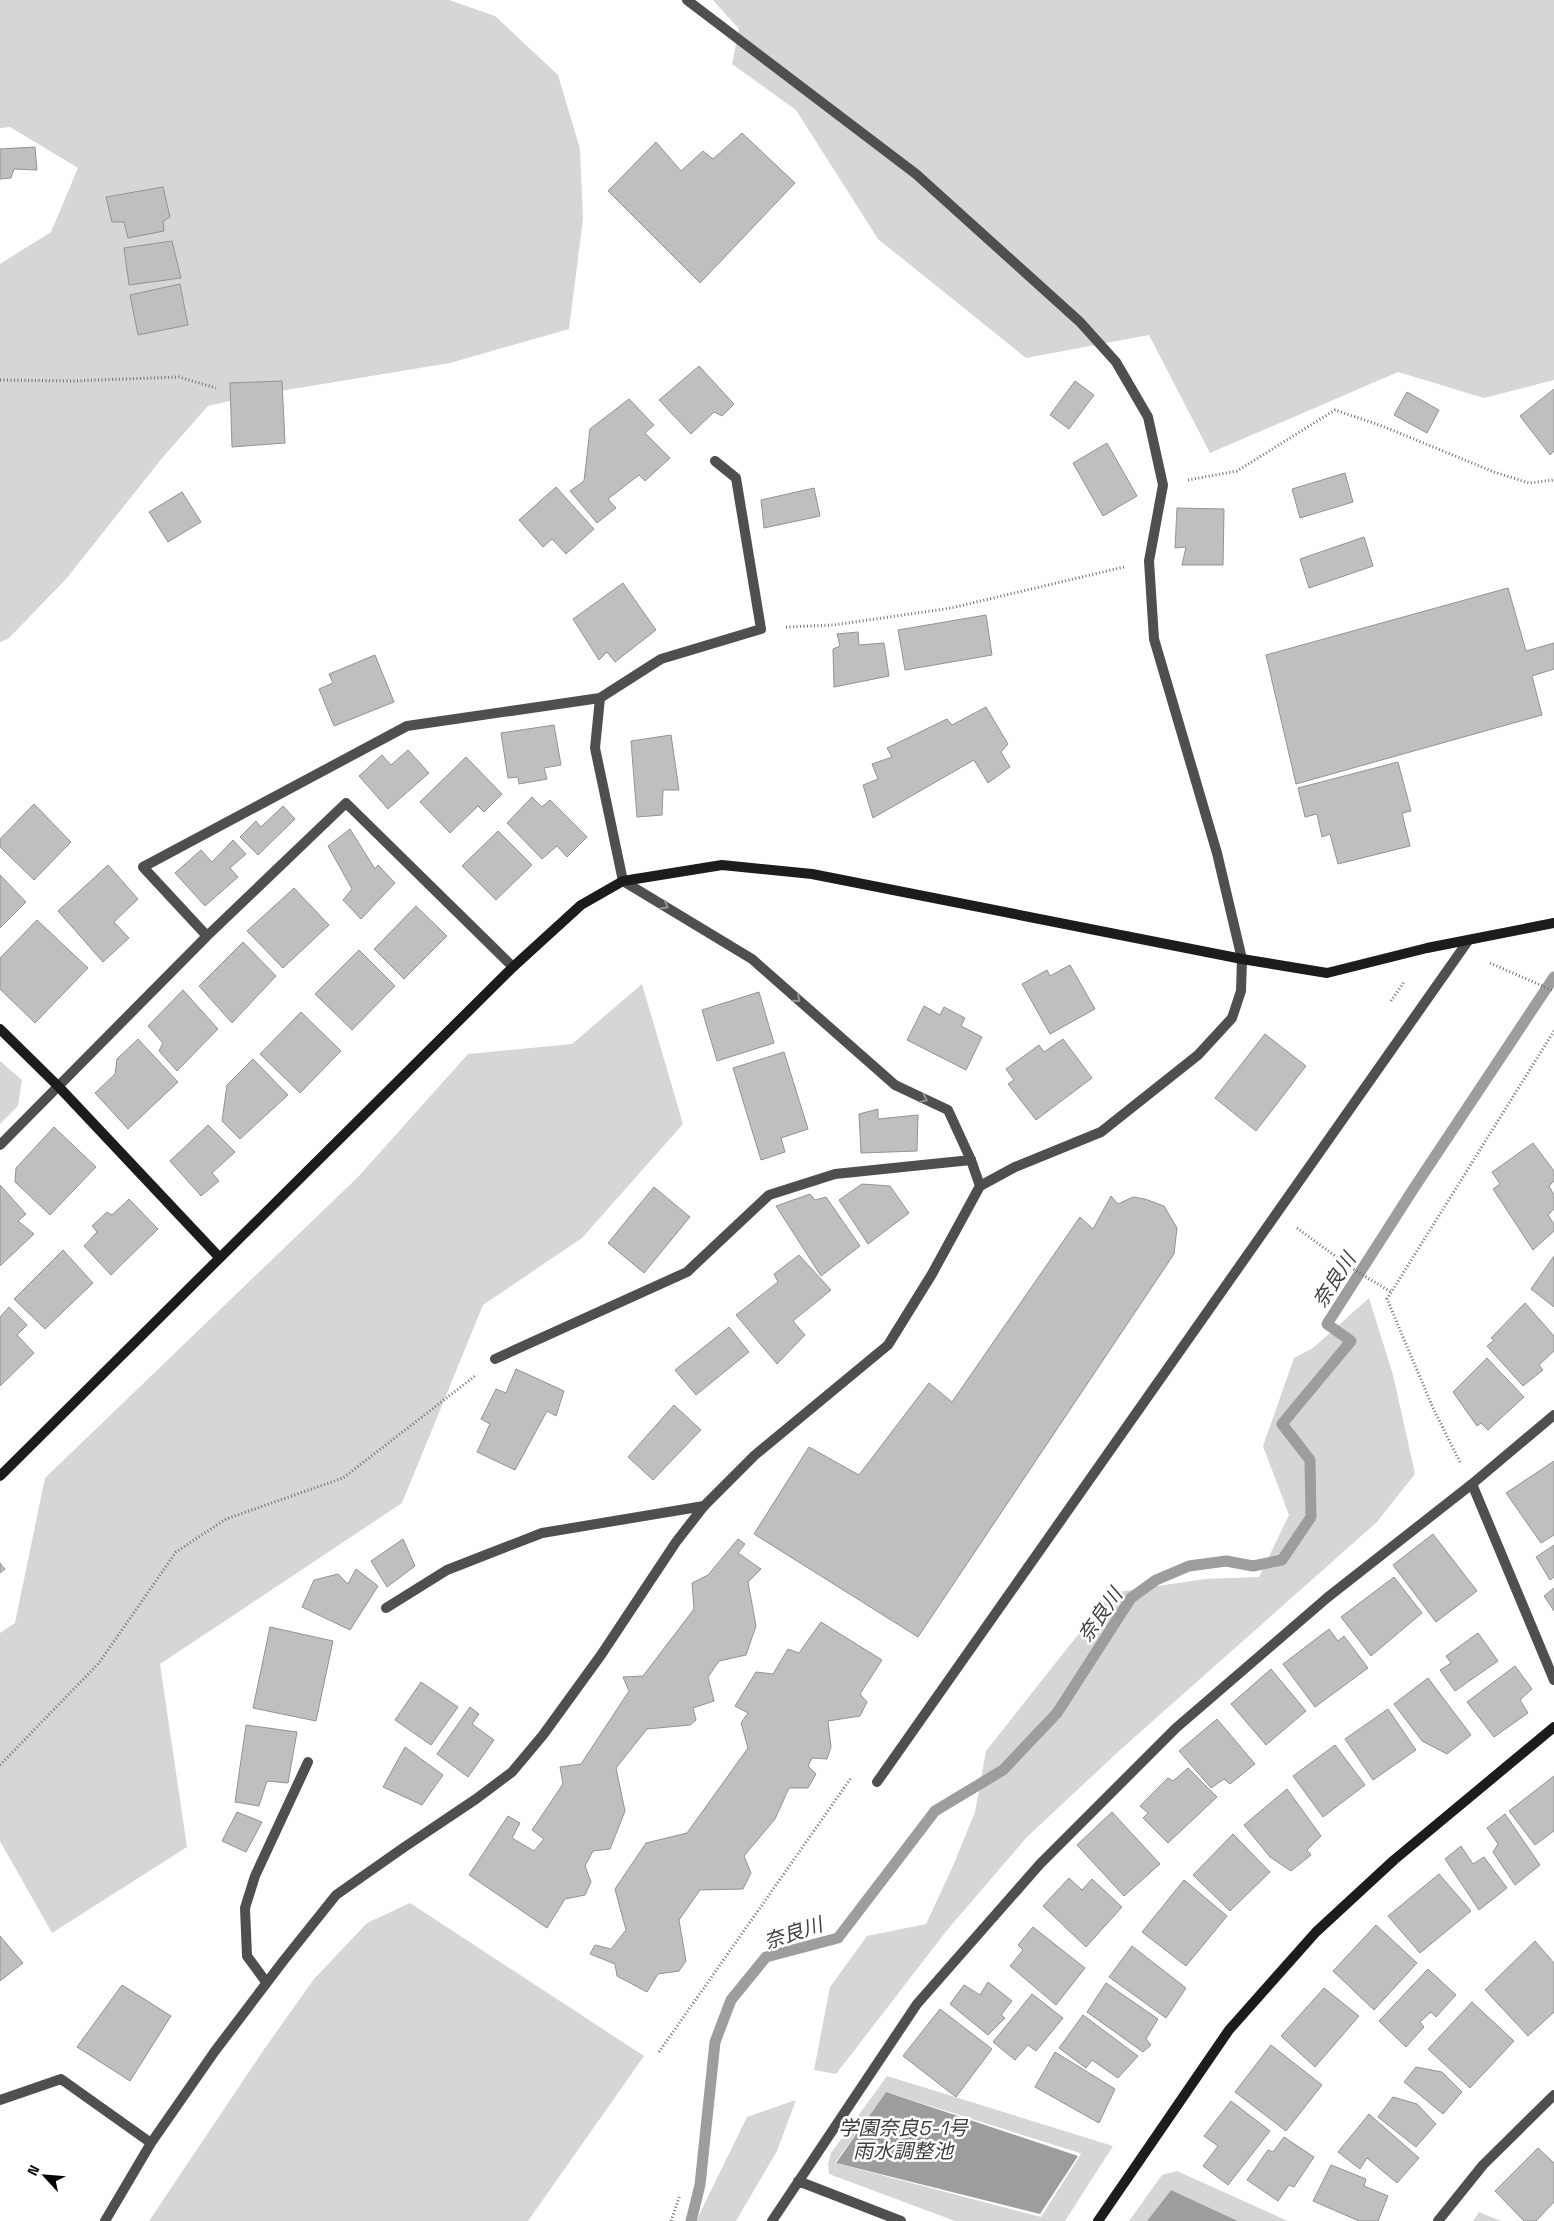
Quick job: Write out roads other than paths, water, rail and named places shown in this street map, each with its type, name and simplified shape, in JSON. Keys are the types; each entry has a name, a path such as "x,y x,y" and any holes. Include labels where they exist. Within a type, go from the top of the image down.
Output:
{"street":[{"path":"105,2221 151,2143 266,1982 336,1895 476,1799 512,1772 543,1735 589,1671 676,1542 704,1506 755,1455 888,1345 932,1274 980,1186 1015,1166 1101,1132 1198,1055 1232,1018 1241,991 1242,958 1217,853 1154,639 1149,561 1163,485 1148,417 1116,362 1080,322 916,174 687,0"},
{"path":"206,936 143,867 407,726 600,698 661,659 761,629 736,478 715,461"},
{"path":"600,698 595,748 623,881 752,959 895,1085 948,1110 972,1160 980,1186"},
{"path":"0,1145 206,936 346,803 513,967"},
{"path":"0,1476 513,967 582,905 623,881 722,865 812,874 1242,958 1328,972 1427,948 1554,923"},
{"path":"877,1782 1278,1214 1468,941"},
{"path":"0,1029 58,1086 219,1257"},
{"path":"495,1359 687,1272 769,1195 834,1174 972,1160"},
{"path":"772,2221 917,2004 1040,1864 1176,1728 1328,1597 1472,1484 1554,1415"},
{"path":"1472,1484 1554,1680"},
{"path":"386,1608 447,1570 542,1533 704,1506"},
{"path":"1098,2221 1229,2030 1316,1932 1394,1860 1554,1727"},
{"path":"266,1982 247,1956 245,1908 255,1876 308,1762"},
{"path":"0,2100 61,2079 151,2143"},
{"path":"1438,2221 1483,2165 1554,2095"},
{"path":"798,2181 901,2221"}],"water":[{"name":"学園奈良5-1号 雨水調整池","path":"886,2092 1078,2156 1040,2214 836,2163"},
{"path":"1171,2190 1238,2221 1147,2221"}],"waterway":[{"name":"奈良川","path":"691,2221 700,2185 715,2042 731,2000 766,1957 838,1938 935,1811 1003,1770 1057,1713 1131,1598 1156,1580 1189,1566 1226,1561 1253,1566 1282,1560 1311,1517 1310,1460 1282,1424 1351,1341 1327,1324 1414,1188 1554,977"}]}
